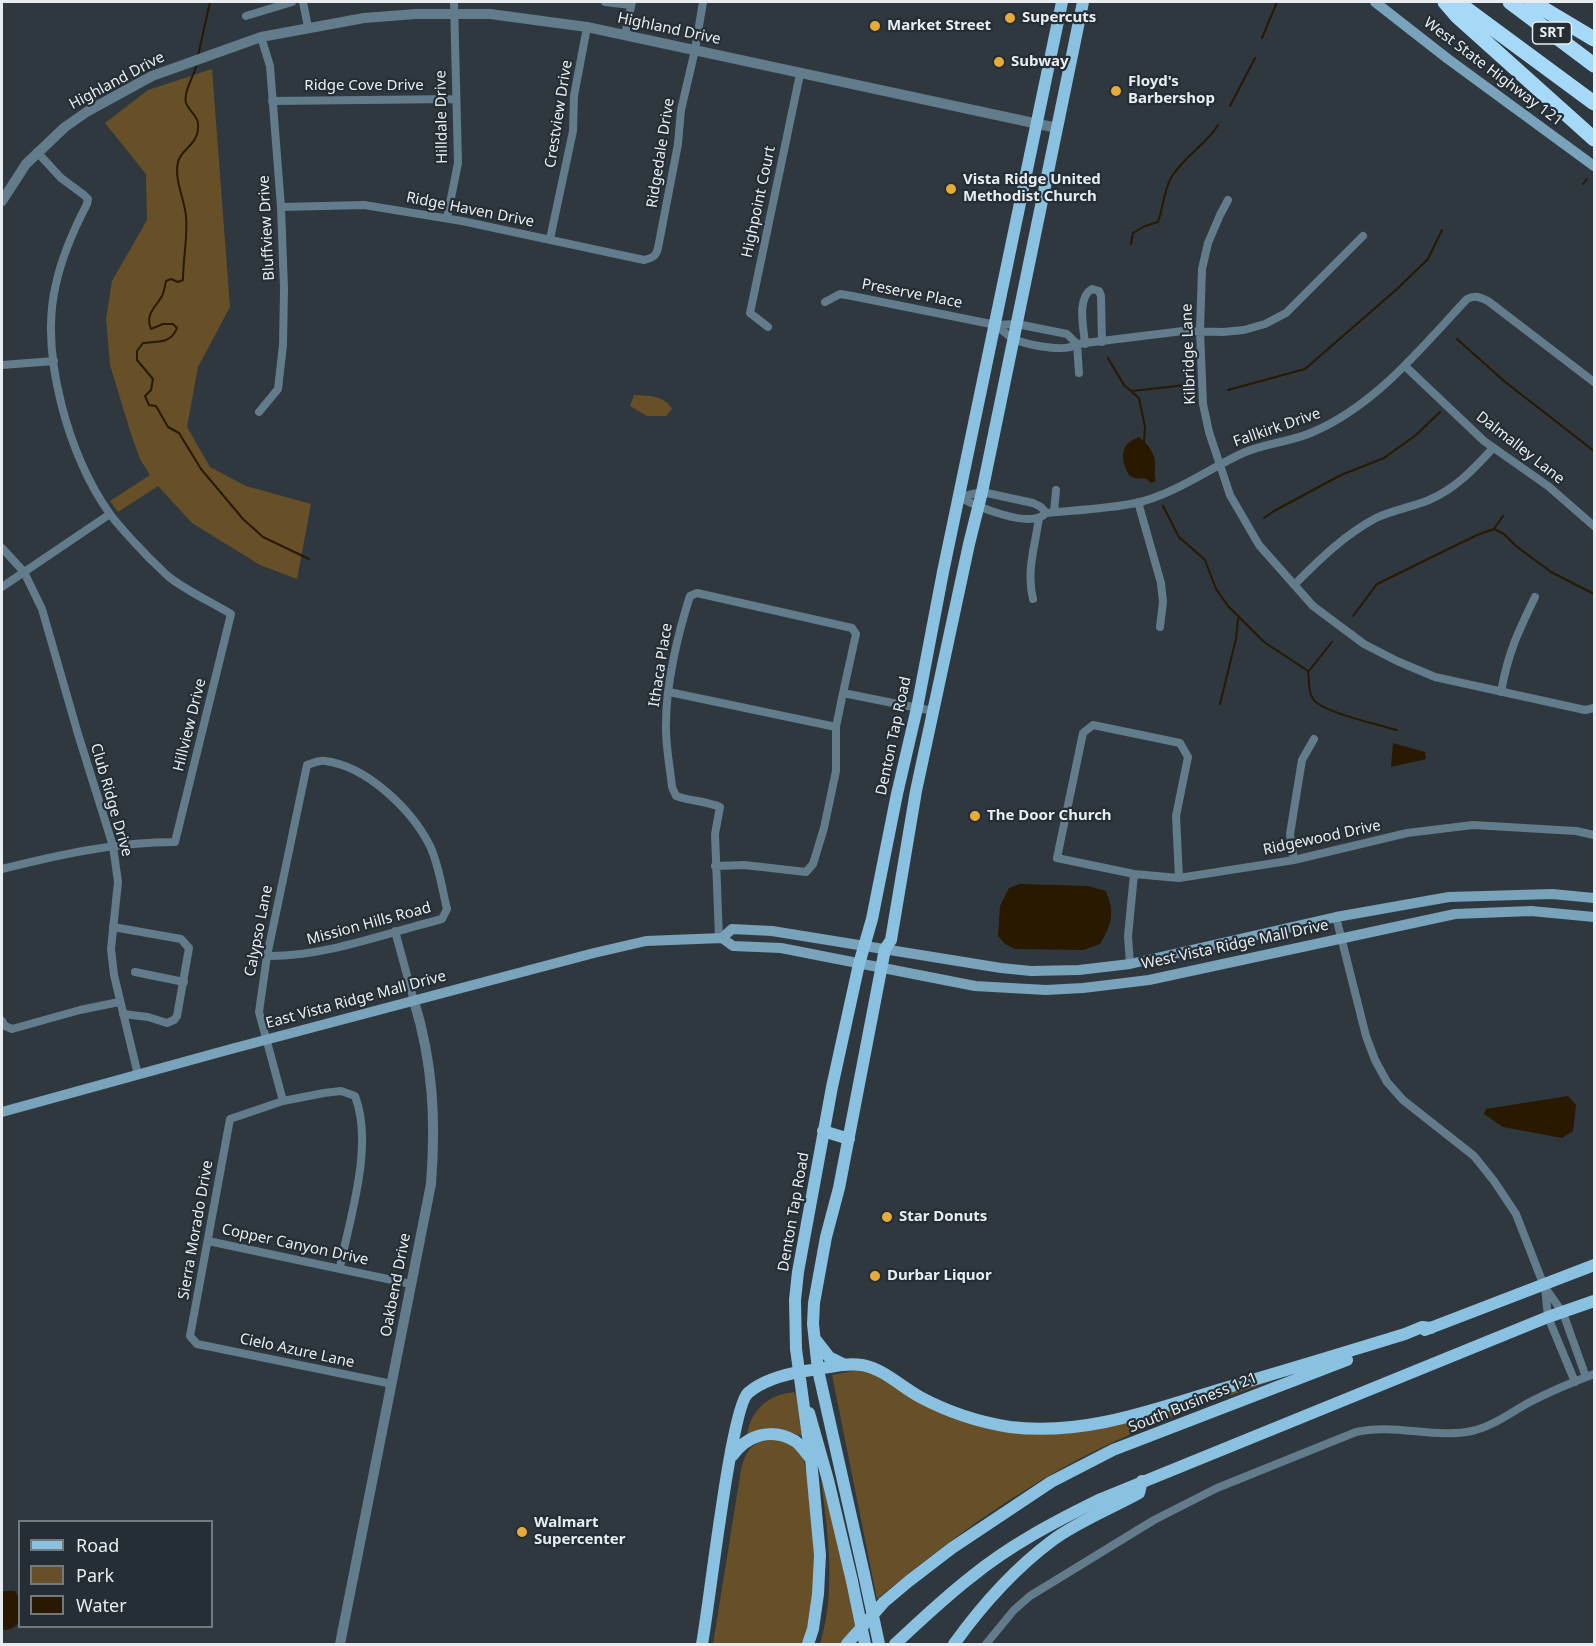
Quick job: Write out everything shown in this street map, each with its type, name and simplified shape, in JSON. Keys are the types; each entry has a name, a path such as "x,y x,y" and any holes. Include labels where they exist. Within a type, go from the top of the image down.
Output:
{"highway":[{"path":"1445,2 1458,17 1594,139"},
{"name":"SRT","path":"1457,2 1594,103"},
{"name":"SRT","path":"1510,2 1594,65"},
{"path":"1532,2 1594,39"}],"main road":[{"name":"Denton Tap Road","path":"805,1403 796,1353 795,1300 798,1272 824,1131 917,708 1062,2"},
{"path":"1070,64 1068,46 1076,2"},
{"path":"879,1644 818,1370 814,1338 814,1304 817,1280 840,1188 885,949 891,940 916,791 982,492 1083,2"},
{"name":"West State Highway 121","path":"1375,2 1448,59 1594,166"},
{"name":"West Vista Ridge Mall Drive","path":"885,949 974,965 1031,971 1079,970 1130,964 1336,917 1449,897 1552,894 1594,898"},
{"name":"West Vista Ridge Mall Drive","path":"881,968 975,986 1046,990 1123,984 1219,966 1342,937 1455,914 1531,911 1594,917"},
{"name":"East Vista Ridge Mall Drive","path":"721,938 732,929 762,930 885,949"},
{"name":"East Vista Ridge Mall Drive","path":"2,1112 265,1040 646,941 721,938 733,946 781,948 881,968"},
{"path":"1123,984 1130,964"},
{"path":"824,1131 849,1139"},
{"name":"South Business 121","path":"847,1644 884,1602 952,1548 1051,1482 1113,1450 1594,1265"},
{"path":"895,1644 972,1576 1014,1547 1063,1518 1142,1481 1594,1300"},
{"path":"767,1382 799,1372 861,1365 876,1369 918,1396 945,1409 979,1421 1029,1429 1075,1427 1122,1419 1422,1327 1431,1328"},
{"path":"814,1338 829,1357 845,1365"},
{"path":"702,1644 730,1460 741,1404 746,1394 784,1369 796,1353"},
{"path":"805,1403 820,1555 818,1594 813,1629 808,1644"},
{"path":"805,1403 815,1430 865,1644"},
{"path":"730,1460 739,1446 750,1438 778,1434 796,1442 811,1459"},
{"path":"954,1644 974,1616 1012,1573 1054,1539 1139,1493 1142,1481"}],"street":[{"path":"246,16 292,2"},
{"path":"303,2 308,27"},
{"name":"Hilldale Drive","path":"447,218 458,163 454,2"},
{"path":"605,2 631,3 625,36"},
{"name":"Ridgedale Drive","path":"652,259 658,248 678,144 681,110 703,2"},
{"name":"Highland Drive","path":"2,201 21,171 37,152 65,126 88,111 163,71 261,37 364,18 416,14 506,16 587,27 1057,128"},
{"name":"Crestview Drive","path":"550,239 573,131 574,96 587,27"},
{"name":"Bluffview Drive","path":"260,412 278,389 283,345 281,207 270,66 261,37"},
{"name":"Highpoint Court","path":"768,327 750,313 800,74"},
{"name":"Ridge Cove Drive","path":"272,101 456,99"},
{"path":"2,587 110,514 92,484 75,447 63,412 54,361 52,308 56,285 74,231 88,200 37,152"},
{"name":"Kilbridge Lane","path":"1228,200 1208,243 1204,262 1200,331 1203,404 1209,432 1230,495 1259,544 1313,606 1364,644 1397,662 1435,677 1585,710 1594,708"},
{"name":"Ridge Haven Drive","path":"281,207 364,205 447,218 644,260 652,259"},
{"path":"996,325 1014,339 1064,350 1081,344 1148,334 1244,330 1265,324 1286,313 1363,236"},
{"path":"1079,373 1083,301 1084,295 1092,289 1099,291 1101,296 1102,342"},
{"name":"Preserve Place","path":"825,302 840,294 996,325"},
{"name":"Fallkirk Drive","path":"959,496 978,507 1022,518 1138,502 1183,484 1246,451 1291,440 1336,421 1367,399 1405,366 1467,299 1479,297 1488,301 1594,382"},
{"path":"996,325 1017,324 1067,334 1081,344"},
{"path":"2,365 54,361"},
{"name":"Dalmalley Lane","path":"1405,366 1493,448 1548,486 1594,526"},
{"path":"1294,585 1316,563 1355,531 1378,518 1429,500 1454,486 1493,448"},
{"path":"1033,600 1029,584 1030,571 1046,514 1056,490"},
{"path":"959,496 982,492 1034,503 1046,514"},
{"path":"1138,502 1161,583 1163,602 1160,627"},
{"name":"Hillview Drive","path":"110,514 169,577 231,614 175,843 149,842 113,846"},
{"name":"Club Ridge Drive","path":"2,548 24,572 42,609 113,846 118,882 111,949 119,1002 138,1074"},
{"name":"Ithaca Place","path":"715,866 744,865 806,872 813,864 824,828 836,771 836,727 856,634 852,628 697,593 690,596 681,623 666,724 672,788 676,796 692,801 712,803 720,807 714,834 715,866 721,938"},
{"path":"1501,692 1514,640 1535,597"},
{"path":"669,692 836,727"},
{"path":"843,693 933,711"},
{"name":"Ridgewood Drive","path":"1179,878 1176,816 1188,757 1180,743 1093,725 1083,733 1058,858 1134,874 1179,878 1294,860 1407,833 1473,825 1594,834"},
{"path":"1294,860 1290,834 1302,760 1314,739"},
{"name":"Mission Hills Road","path":"267,956 290,957 312,954 442,919 447,909 431,849 418,826 378,784 347,767 324,760 307,765"},
{"name":"Calypso Lane","path":"283,1101 259,1012 267,956 307,765"},
{"path":"2,869 113,846"},
{"path":"1130,964 1128,936 1134,874"},
{"path":"1336,917 1366,1036 1375,1060 1403,1100 1474,1156 1516,1214 1544,1286 1548,1317 1575,1382"},
{"path":"113,927 181,939 186,943 189,951 177,1016 172,1022 123,1014"},
{"name":"Oakbend Drive","path":"340,1644 431,1184 435,1139 428,1057 395,931"},
{"path":"135,972 184,981"},
{"path":"2,1021 5,1026 12,1029 119,1002"},
{"path":"283,1101 341,1091 355,1096 359,1108 361,1153 340,1267"},
{"name":"Sierra Morado Drive","path":"197,1344 190,1336 230,1119 283,1101"},
{"name":"Copper Canyon Drive","path":"208,1241 340,1267 411,1284"},
{"path":"986,1644 1014,1610 1041,1588 1155,1520 1217,1488 1345,1435 1366,1429 1458,1433 1484,1427 1542,1396 1590,1375 1563,1312 1544,1286"},
{"name":"Cielo Azure Lane","path":"197,1344 392,1384"}],"green space":[{"path":"212,69 230,307 198,367 187,427 210,467 246,486 311,504 297,579 260,565 192,523 158,486 118,512 110,501 150,475 140,459 110,365 106,319 112,281 147,220 146,174 105,123 148,90"},
{"path":"634,395 660,399 669,404 672,409 666,416 647,416 630,406"},
{"path":"858,1370 870,1372 912,1396 1033,1431 1275,1380 1169,1418 1117,1440 1068,1465 1018,1495 970,1528 877,1599 832,1375"},
{"path":"794,1392 802,1436 777,1428 767,1428 747,1434 753,1417 763,1405 776,1396"},
{"path":"776,1439 790,1443 803,1457 807,1477 815,1554 814,1599 805,1644 713,1644 743,1462 748,1451 756,1444"},
{"path":"819,1463 857,1623 841,1644 820,1644 828,1599 829,1554"}],"water":[{"path":"1139,437 1153,453 1156,481 1151,483 1147,479 1131,476 1124,463 1124,449 1129,442"},
{"path":"1393,743 1425,752 1426,759 1391,767"},
{"path":"1020,884 1088,886 1106,891 1111,906 1111,918 1100,944 1083,950 1015,949 1005,944 998,936 1000,906 1009,888"},
{"path":"1568,1096 1576,1105 1573,1131 1562,1138 1503,1127 1484,1114 1486,1109"},
{"path":"2,1591 15,1591 18,1597 18,1623 10,1629 2,1630"}],"waterway":[{"path":"198,56 210,2"},
{"path":"1262,38 1277,2"},
{"path":"1230,106 1255,58"},
{"path":"197,64 185,99 187,106 195,115 198,130 193,141 180,157 177,169 186,224 183,280 166,281 163,294 149,319 151,329 163,324 173,324 177,328 168,339 143,343 137,351 137,360 153,379 151,390 145,396 149,405 156,406 168,427 179,433 201,469 243,519 263,537 309,559"},
{"path":"1131,244 1133,233 1158,222 1171,178 1218,125"},
{"path":"1583,184 1587,179"},
{"path":"1228,390 1305,369 1428,259 1442,230"},
{"path":"1457,339 1504,381 1594,451"},
{"path":"1108,358 1124,385 1139,398 1145,427 1144,441"},
{"path":"1132,391 1186,385"},
{"path":"1264,518 1341,475 1384,458 1416,435 1440,412"},
{"path":"1163,506 1179,537 1205,560 1216,589 1228,606 1264,642 1308,671 1311,696 1318,704 1339,713 1397,730"},
{"path":"1353,616 1377,584 1477,535 1494,529 1503,516"},
{"path":"1494,529 1504,534 1551,572 1594,594"},
{"path":"1220,704 1236,639 1238,619"},
{"path":"1308,672 1332,642"}],"place":[{"name":"Supercuts","path":"1010,18"},
{"name":"Market Street","path":"875,26"},
{"name":"Subway","path":"999,62"},
{"name":"Floyd's Barbershop","path":"1116,91"},
{"name":"Vista Ridge United Methodist Church","path":"951,189"},
{"name":"The Door Church","path":"975,816"},
{"name":"Star Donuts","path":"887,1217"},
{"name":"Durbar Liquor","path":"875,1276"},
{"name":"Walmart Supercenter","path":"522,1532"}]}
